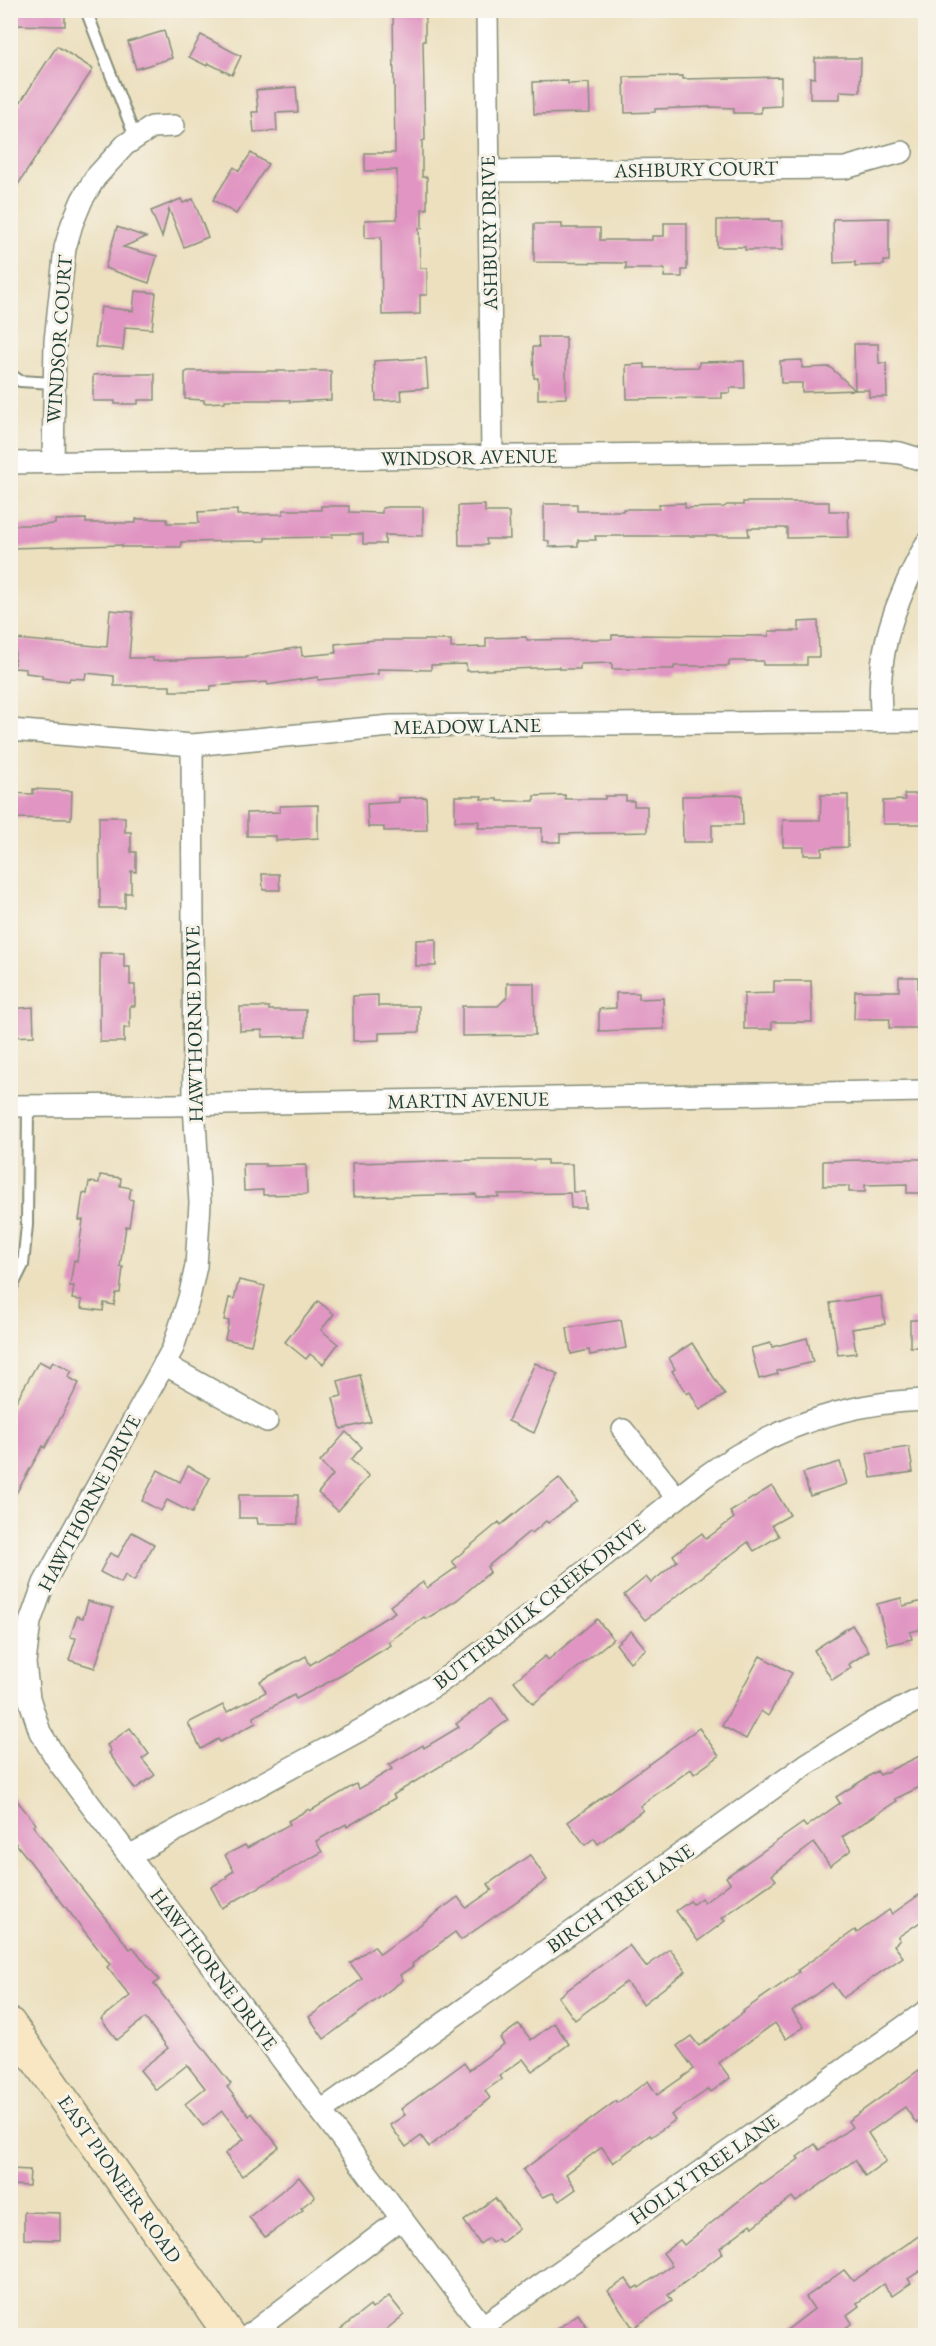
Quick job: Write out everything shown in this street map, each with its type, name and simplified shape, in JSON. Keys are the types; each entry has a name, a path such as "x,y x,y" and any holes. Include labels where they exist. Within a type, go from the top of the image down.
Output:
{"main road":[{"name":"EAST PIONEER ROAD","path":"10,2022 230,2336"}],"street":[{"name":"ASHBURY DRIVE","path":"487,10 492,456"},
{"name":"WINDSOR COURT","path":"53,462 53,383 58,300 65,248 72,224 82,200 111,159 135,137 152,127 174,126"},
{"name":"ASHBURY COURT","path":"489,171 845,168 902,152"},
{"name":"WINDSOR AVENUE","path":"10,463 878,451 900,453 926,461"},
{"path":"882,721 880,681 888,630 905,582 926,544"},
{"name":"MEADOW LANE","path":"10,730 192,745 391,726 926,721"},
{"name":"HAWTHORNE DRIVE","path":"192,745 194,1105 200,1203 199,1240 189,1298 173,1348 44,1583 30,1622 25,1651 29,1698 46,1743 487,2331"},
{"name":"MARTIN AVENUE","path":"19,1106 194,1105 926,1091"},
{"path":"164,1364 267,1421"},
{"name":"BUTTERMILK CREEK DRIVE","path":"129,1856 368,1726 432,1687 507,1633 677,1498 733,1457 787,1429 825,1416 858,1407 926,1400"},
{"path":"623,1430 677,1498"},
{"name":"BIRCH TREE LANE","path":"321,2111 807,1764 873,1723 926,1696"},
{"name":"HOLLY TREE LANE","path":"487,2331 926,2011"},
{"path":"248,2336 402,2218"}],"lane":[{"path":"86,10 135,137"},
{"path":"10,374 20,381 53,383"},
{"path":"10,1291 23,1265 27,1225 19,1106"}],"building":[{"path":"10,10 65,10 65,26 10,25"},
{"path":"393,10 425,10 425,41 423,41 425,140 422,141 422,177 427,177 427,209 422,209 422,228 419,228 420,268 427,268 427,295 420,295 420,314 382,315 381,237 365,238 365,220 397,219 397,170 365,171 365,153 395,153"},
{"path":"164,31 172,58 136,69 128,42"},
{"path":"201,35 241,56 232,75 208,63 207,66 189,57"},
{"path":"57,46 93,69 10,197 10,118"},
{"path":"815,58 861,58 860,92 840,91 840,99 810,99 810,77 815,78"},
{"path":"683,76 683,79 781,77 781,106 761,107 761,113 734,113 734,108 709,107 655,109 655,112 625,113 624,77"},
{"path":"568,81 568,84 589,83 590,113 534,114 533,82"},
{"path":"296,87 298,112 276,113 277,131 254,132 252,112 258,112 256,90"},
{"path":"251,153 268,164 236,214 213,200 234,167 239,171"},
{"path":"181,199 183,203 193,199 208,237 184,247 169,209 162,237 151,211"},
{"path":"889,218 889,261 884,261 884,265 855,266 855,262 834,263 833,219"},
{"path":"769,219 769,221 782,221 783,250 717,247 717,220"},
{"path":"664,223 687,223 687,270 682,270 682,277 664,277 665,269 626,269 626,263 534,262 534,224 562,224 562,228 600,228 600,240 652,240 652,236 664,236"},
{"path":"117,227 146,237 123,247 157,256 149,283 105,268"},
{"path":"135,291 156,293 152,329 125,327 123,350 95,347 101,307 133,311"},
{"path":"538,337 566,337 566,398 538,399 538,378 534,378 533,347 539,347"},
{"path":"854,344 878,344 879,363 886,363 887,397 869,397 869,390 855,390"},
{"path":"426,358 428,388 401,390 402,400 376,401 374,361"},
{"path":"802,360 802,368 830,367 855,390 802,392 802,383 781,383 780,361"},
{"path":"744,361 745,388 730,388 730,393 722,393 722,398 627,399 626,365 645,364 645,368 699,367 699,362"},
{"path":"188,371 331,371 331,400 290,402 290,400 225,400 225,402 204,403 204,400 185,399 185,373"},
{"path":"155,374 155,400 138,400 138,404 93,401 93,375"},
{"path":"743,502 829,502 829,511 848,511 849,537 787,538 787,528 748,528 749,536 595,536 596,540 578,540 578,546 549,547 549,541 544,540 544,504 577,504 577,511 623,511 623,509 659,509 659,504 685,503 685,508 724,507 743,505"},
{"path":"485,505 485,512 509,512 510,539 486,539 487,545 459,545 458,506"},
{"path":"321,506 349,506 349,512 382,513 382,508 387,507 423,507 423,536 385,535 385,544 363,544 363,534 332,534 332,537 265,538 265,541 181,542 181,547 122,547 122,545 10,548 10,525 55,524 55,520 86,519 86,523 136,523 136,519 167,519 167,523 199,523 198,512 237,510 237,515 283,514 283,510 321,510"},
{"path":"110,610 133,612 129,658 153,658 153,661 246,657 301,647 302,656 336,653 335,644 375,640 451,640 451,648 486,647 486,638 526,637 527,640 612,639 612,635 769,636 769,631 799,631 799,622 818,621 819,657 807,657 807,665 763,665 763,661 729,661 729,666 674,666 674,669 612,669 612,663 580,664 580,669 559,669 559,667 467,671 466,664 431,665 431,670 378,669 378,674 318,680 318,677 268,685 267,682 211,686 211,690 189,691 170,691 170,686 114,686 114,676 86,673 85,679 70,678 69,681 42,678 42,675 26,673 26,669 14,668 16,639 107,647"},
{"path":"33,789 72,791 71,819 10,818 10,793 33,794"},
{"path":"904,794 926,794 926,824 883,824 883,801 905,800"},
{"path":"565,795 565,799 605,799 605,796 626,796 626,801 634,801 634,806 647,806 647,832 560,834 560,842 542,842 542,828 478,828 479,821 455,821 455,796 482,796 481,799 498,799 498,801 534,801 534,796"},
{"path":"742,795 743,825 712,825 712,842 683,842 682,796"},
{"path":"821,795 848,795 848,847 822,848 822,855 804,855 804,847 783,847 783,820 820,820"},
{"path":"426,797 427,830 384,831 384,827 368,827 367,804 399,802 399,798"},
{"path":"318,805 318,838 276,841 276,836 247,836 247,813 280,812 280,806"},
{"path":"99,817 125,817 125,832 131,832 131,852 136,852 136,872 131,871 131,893 125,893 125,908 100,908"},
{"path":"262,874 279,874 280,890 263,890"},
{"path":"436,939 436,966 416,966 416,940"},
{"path":"100,953 124,953 124,967 130,967 130,985 135,985 135,1006 130,1006 130,1028 124,1028 124,1042 100,1042"},
{"path":"899,977 918,977 918,1028 889,1028 890,1019 854,1019 855,991 899,991"},
{"path":"774,981 811,981 812,1022 772,1022 772,1029 744,1029 744,994 774,993"},
{"path":"507,983 534,983 535,1035 462,1036 462,1006 498,1006 507,997"},
{"path":"616,993 639,993 639,999 663,998 664,1029 599,1031 599,1009 616,1008"},
{"path":"378,995 378,1006 419,1006 419,1032 379,1033 379,1040 353,1041 353,996"},
{"path":"33,1007 34,1036 10,1037 10,1009"},
{"path":"240,1007 306,1010 306,1036 262,1037 262,1030 240,1031"},
{"path":"926,1159 926,1193 907,1193 907,1184 865,1185 865,1192 849,1192 849,1186 823,1186 823,1161"},
{"path":"547,1160 547,1164 572,1164 573,1192 585,1192 586,1208 571,1208 570,1193 498,1194 499,1197 476,1197 476,1194 353,1197 352,1163"},
{"path":"243,1164 306,1165 307,1194 263,1195 263,1190 244,1191"},
{"path":"100,1175 121,1178 120,1186 131,1188 129,1199 133,1200 129,1227 126,1226 120,1267 123,1267 120,1293 116,1293 114,1305 104,1303 103,1311 81,1308 82,1300 72,1299 74,1286 70,1286 74,1260 77,1261 83,1220 79,1220 83,1193 87,1194 89,1182 99,1183"},
{"path":"239,1280 265,1286 251,1345 225,1339 229,1321 224,1320 229,1298 234,1299"},
{"path":"881,1296 885,1324 852,1329 856,1353 838,1355 830,1303"},
{"path":"318,1301 334,1314 321,1330 338,1344 323,1364 310,1354 306,1359 285,1342"},
{"path":"621,1320 626,1348 590,1355 589,1350 571,1354 567,1328"},
{"path":"910,1320 926,1320 926,1347 910,1347"},
{"path":"807,1338 813,1362 777,1371 778,1374 759,1379 751,1348 771,1343 772,1347"},
{"path":"692,1343 725,1395 700,1410 690,1392 687,1394 672,1371 675,1369 669,1358"},
{"path":"39,1361 50,1367 53,1361 72,1371 68,1377 79,1383 45,1448 43,1446 10,1504 10,1412"},
{"path":"535,1363 558,1374 534,1433 508,1421"},
{"path":"360,1375 371,1422 341,1429 333,1398 342,1396 338,1381"},
{"path":"346,1432 362,1447 351,1460 369,1476 338,1511 318,1493 333,1475 320,1462"},
{"path":"909,1447 913,1472 871,1478 867,1453"},
{"path":"840,1462 847,1484 810,1496 803,1473"},
{"path":"188,1466 210,1478 192,1513 167,1500 161,1511 142,1501 158,1470 180,1482"},
{"path":"559,1478 577,1501 548,1523 546,1521 532,1533 530,1531 487,1567 490,1572 457,1600 426,1619 424,1617 388,1642 391,1645 342,1675 296,1699 294,1695 253,1717 256,1723 201,1749 188,1723 223,1705 227,1712 266,1692 260,1681 306,1656 310,1665 395,1612 390,1606 423,1582 427,1588 457,1567 452,1561 499,1522 501,1525"},
{"path":"772,1486 790,1515 772,1525 779,1536 754,1551 748,1542 645,1620 624,1595 646,1577 651,1583 677,1561 673,1555 702,1533 706,1539 734,1518 730,1512"},
{"path":"239,1495 298,1495 298,1524 258,1524 257,1518 239,1518"},
{"path":"132,1532 154,1544 134,1581 125,1575 121,1583 100,1572 110,1553 118,1557"},
{"path":"901,1598 903,1606 923,1601 926,1628 910,1632 912,1639 888,1645 877,1604"},
{"path":"88,1601 113,1608 95,1668 69,1660 76,1638 70,1637 77,1616 83,1618"},
{"path":"597,1619 613,1639 533,1704 514,1681 545,1656 548,1660"},
{"path":"852,1625 869,1651 849,1664 851,1668 832,1680 814,1650"},
{"path":"631,1631 646,1649 630,1662 616,1644"},
{"path":"760,1656 792,1673 768,1716 761,1711 746,1739 722,1726"},
{"path":"492,1697 508,1720 467,1750 393,1795 395,1798 347,1827 346,1824 316,1841 322,1852 222,1908 211,1887 234,1871 225,1855 245,1845 247,1848 290,1824 288,1821 356,1784 359,1789 392,1769 389,1765 459,1727 456,1724"},
{"path":"130,1728 149,1754 142,1759 155,1775 135,1789 109,1753 111,1751 107,1745"},
{"path":"699,1728 719,1756 694,1774 691,1769 640,1806 643,1810 598,1844 594,1838 585,1845 568,1822"},
{"path":"926,1753 926,1784 895,1799 897,1801 842,1837 851,1850 830,1866 814,1843 772,1875 776,1880 722,1918 725,1921 698,1941 676,1911 690,1901 693,1904 701,1898 704,1903 730,1883 726,1877 803,1823 806,1827 840,1803 836,1797 877,1771 880,1775"},
{"path":"10,1792 36,1824 33,1826 87,1895 130,1949 133,1947 159,1980 154,1984 231,2084 227,2087 249,2116 252,2113 279,2147 242,2176 225,2154 244,2139 222,2111 203,2126 185,2104 205,2088 187,2065 156,2090 140,2070 168,2048 145,2018 117,2040 101,2019 130,1996 107,1967 110,1964 10,1836"},
{"path":"530,1855 547,1880 461,1940 455,1932 400,1975 403,1980 324,2039 309,2017 362,1979 350,1963 374,1946 380,1954 458,1897 466,1908 492,1890 488,1884"},
{"path":"919,1895 926,1904 926,1918 898,1937 900,1940 894,1945 903,1957 843,1998 832,1983 792,2011 804,2027 786,2039 775,2023 719,2063 730,2078 711,2092 709,2089 671,2115 675,2120 651,2137 650,2135 613,2163 602,2147 566,2174 576,2189 559,2201 553,2193 542,2197 523,2170 616,2101 617,2103 648,2081 657,2095 694,2069 677,2046 691,2036 699,2046 743,2011 799,1972 798,1970 855,1930 857,1933 889,1910 892,1914"},
{"path":"629,1945 646,1967 670,1949 686,1971 643,2004 626,1982 575,2020 558,1997"},
{"path":"554,2023 569,2044 532,2071 523,2059 499,2076 502,2079 485,2091 490,2098 429,2147 421,2136 406,2147 390,2125 405,2115 401,2109 464,2063 469,2070 504,2044 500,2038 519,2024 531,2040"},
{"path":"919,2070 926,2080 926,2117 916,2123 905,2107 868,2133 886,2161 865,2176 855,2160 796,2202 792,2197 753,2227 751,2224 720,2248 723,2253 668,2295 672,2301 633,2328 608,2291 626,2279 633,2289 638,2286 639,2288 672,2265 663,2253 680,2240 684,2245 761,2183 762,2185 799,2159 797,2157 815,2144 819,2150 852,2127 848,2121"},
{"path":"10,2169 30,2170 29,2186 10,2185"},
{"path":"299,2177 315,2197 301,2208 303,2210 265,2237 249,2217"},
{"path":"495,2198 519,2229 501,2243 498,2239 492,2243 488,2238 480,2244 464,2221"},
{"path":"24,2212 60,2213 60,2240 24,2239"},
{"path":"926,2231 926,2267 908,2279 911,2283 892,2296 883,2284 857,2303 859,2306 847,2315 852,2323 835,2336 779,2336 814,2309 806,2297 844,2270 853,2281"},
{"path":"389,2296 404,2315 378,2336 332,2336 370,2306 372,2309"},
{"path":"578,2314 593,2336 548,2336"}]}
